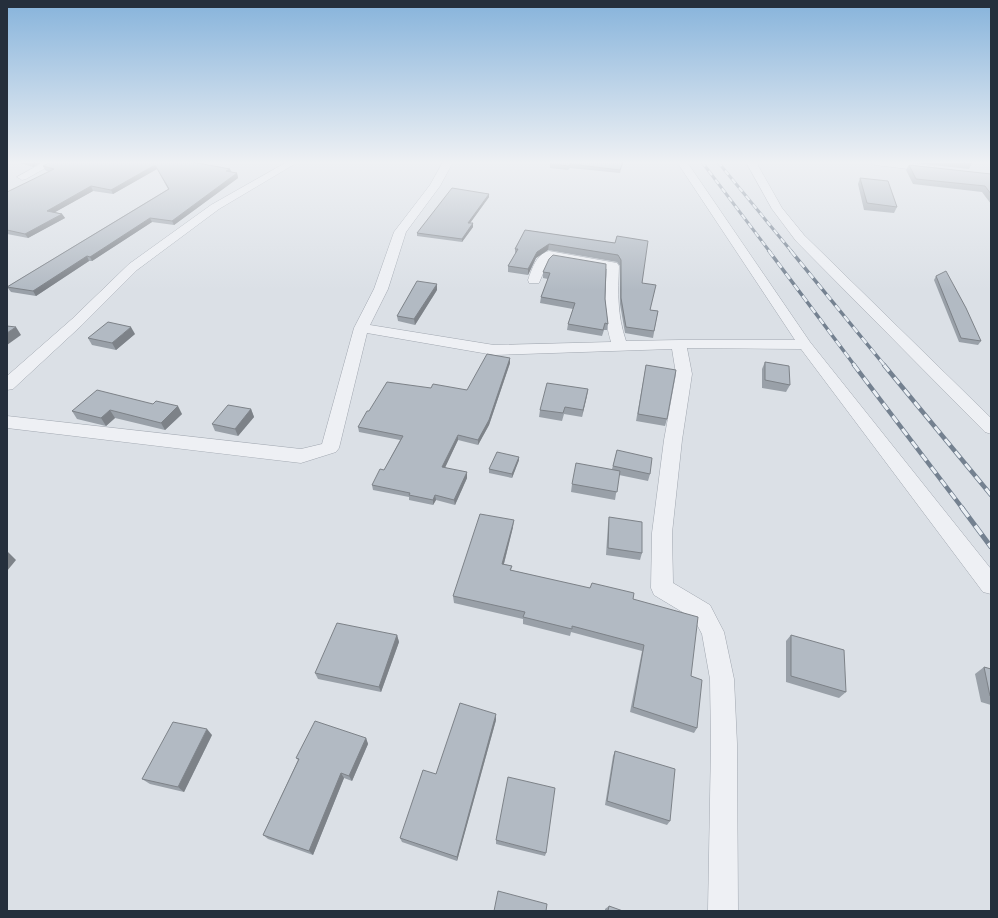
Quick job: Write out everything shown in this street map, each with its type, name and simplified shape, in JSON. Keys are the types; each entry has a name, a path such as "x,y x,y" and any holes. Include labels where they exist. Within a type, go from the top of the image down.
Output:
{"street":[{"path":"7,385 133,267 218,205"},
{"path":"7,422 301,456 330,448 361,328 381,289 400,232 421,205"},
{"path":"710,205 805,345 991,585"},
{"path":"775,205 800,238 991,428"},
{"path":"534,280 541,263 548,255 613,266 611,302 613,323 620,346"},
{"path":"361,328 494,350 679,344 805,345"},
{"path":"679,344 684,374 675,426 662,533 662,588 702,612 713,632 722,679 724,744 723,911"}],"building":[{"path":"7,205 58,205 47,211 62,214 25,234 7,230"},
{"path":"143,205 194,205 172,221 150,218 90,257 87,256 33,291 7,287"},
{"path":"439,205 481,205 468,223 473,223 462,239 417,233"},
{"path":"881,205 896,205 897,207"},
{"path":"525,230 615,243 617,236 648,241 642,283 656,285 650,310 658,311 654,331 626,327 621,298 621,260 618,255 549,244 537,252 528,269 508,266 518,249 515,249"},
{"path":"553,255 606,264 605,299 608,324 605,323 603,330 568,324 575,303 541,297 550,273 543,272 549,259"},
{"path":"946,271 966,308 981,341 961,338 936,276"},
{"path":"417,281 437,284 414,319 397,316"},
{"path":"108,322 131,327 112,343 88,338"},
{"path":"7,326 16,327 7,333"},
{"path":"487,354 510,358 489,420 478,440 458,435 442,467 467,472 454,500 435,495 433,500 409,495 410,493 372,485 380,469 384,470 403,436 358,427 387,382 431,388 433,384 467,390"},
{"path":"765,362 789,366 790,385 765,380"},
{"path":"646,365 676,370 667,419 638,414"},
{"path":"547,383 588,389 583,410 565,407 563,413 540,410"},
{"path":"97,390 153,404 156,401 178,406 161,423 110,410 101,418 72,411"},
{"path":"228,405 251,409 235,429 212,424"},
{"path":"617,450 652,458 650,474 613,466"},
{"path":"497,452 519,457 512,474 489,469"},
{"path":"576,463 620,471 617,492 572,484"},
{"path":"480,514 514,520 502,564 512,566 510,570 590,588 592,583 634,593 633,599 698,617 691,676 702,680 697,728 633,707 644,645 572,626 572,629 523,617 525,612 453,596"},
{"path":"609,517 642,522 642,553 608,548"},
{"path":"337,623 397,635 379,687 315,673"},
{"path":"791,635 844,650 846,692 791,676"},
{"path":"984,667 991,669 991,696 990,696"},
{"path":"460,703 496,714 457,857 400,838 423,770 436,774"},
{"path":"315,721 366,738 349,776 341,773 309,851 263,835 299,759 296,758"},
{"path":"173,722 207,729 178,787 142,779"},
{"path":"615,751 675,769 670,821 607,801"},
{"path":"508,777 555,788 546,853 496,840"},
{"path":"498,891 547,904 546,911 494,911"},
{"path":"609,906 623,911 608,911"}],"railway":[{"path":"734,205 770,252"},
{"path":"753,205 792,252"},
{"path":"769,251 855,366"},
{"path":"791,251 885,366"},
{"path":"854,365 963,509"},
{"path":"884,365 991,495"},
{"path":"962,508 991,547"}]}
